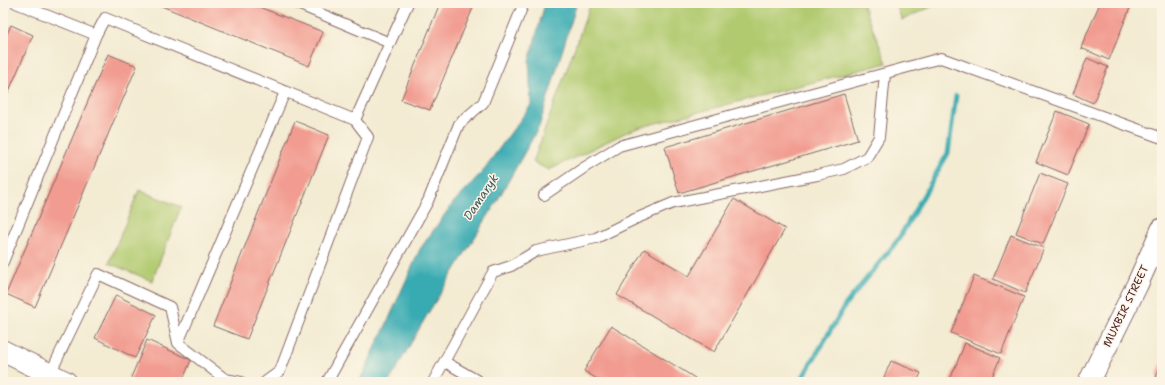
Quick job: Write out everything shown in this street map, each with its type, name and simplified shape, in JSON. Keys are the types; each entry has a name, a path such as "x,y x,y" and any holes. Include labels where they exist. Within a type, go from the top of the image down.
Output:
{"street":[{"name":"MUXBIR STREET","path":"1089,382 1137,285 1162,229"},
{"path":"3,351 58,378"}],"lane":[{"path":"16,3 96,35"},
{"path":"295,3 390,43"},
{"path":"355,120 408,3"},
{"path":"326,382 428,201 459,124 482,103 524,3"},
{"path":"3,262 96,35 105,18 355,120 368,137 280,371 265,382"},
{"path":"544,195 619,146 941,58 1162,138"},
{"path":"433,382 493,272 511,266 536,251 596,238 673,203 817,175 844,168 867,157 879,137 885,74"},
{"path":"178,343 285,92"},
{"path":"58,378 98,274 170,307 178,343 224,381 241,382"},
{"path":"445,362 480,382"}],"green space":[{"path":"591,3 862,3 887,63 641,127 627,132 549,170 533,162"},
{"path":"895,3 940,3 902,20"},
{"path":"139,190 181,207 152,281 109,263"}],"water":[{"name":"Damaryk","path":"545,3 577,3 539,127 496,203 427,315 389,382 359,382 420,249 453,203 482,172 531,105 529,61"}],"building":[{"path":"154,3 249,3 323,32 309,66"},
{"path":"440,3 475,3 430,110 401,100"},
{"path":"1100,3 1132,3 1109,60 1081,48"},
{"path":"11,25 33,35 3,105 3,43"},
{"path":"108,54 137,66 35,307 6,294"},
{"path":"1087,58 1108,67 1093,103 1073,94"},
{"path":"844,94 858,140 679,193 665,147"},
{"path":"1057,111 1089,124 1068,175 1036,162"},
{"path":"295,121 329,135 247,339 213,326"},
{"path":"1040,173 1068,184 1043,244 1016,233"},
{"path":"734,199 785,229 714,352 617,295 644,249 689,276"},
{"path":"1011,235 1044,248 1025,293 993,279"},
{"path":"974,276 1024,297 1001,354 951,333"},
{"path":"116,295 156,315 135,358 95,338"},
{"path":"611,326 695,378 693,382 602,382 584,371"},
{"path":"147,340 191,360 182,382 129,382"},
{"path":"965,343 1000,358 990,382 949,382"},
{"path":"891,361 921,373 917,382 882,382"},
{"path":"1162,361 1162,379 1156,377"}],"waterway":[{"path":"800,382 846,304 898,240 948,153 956,96"}]}
